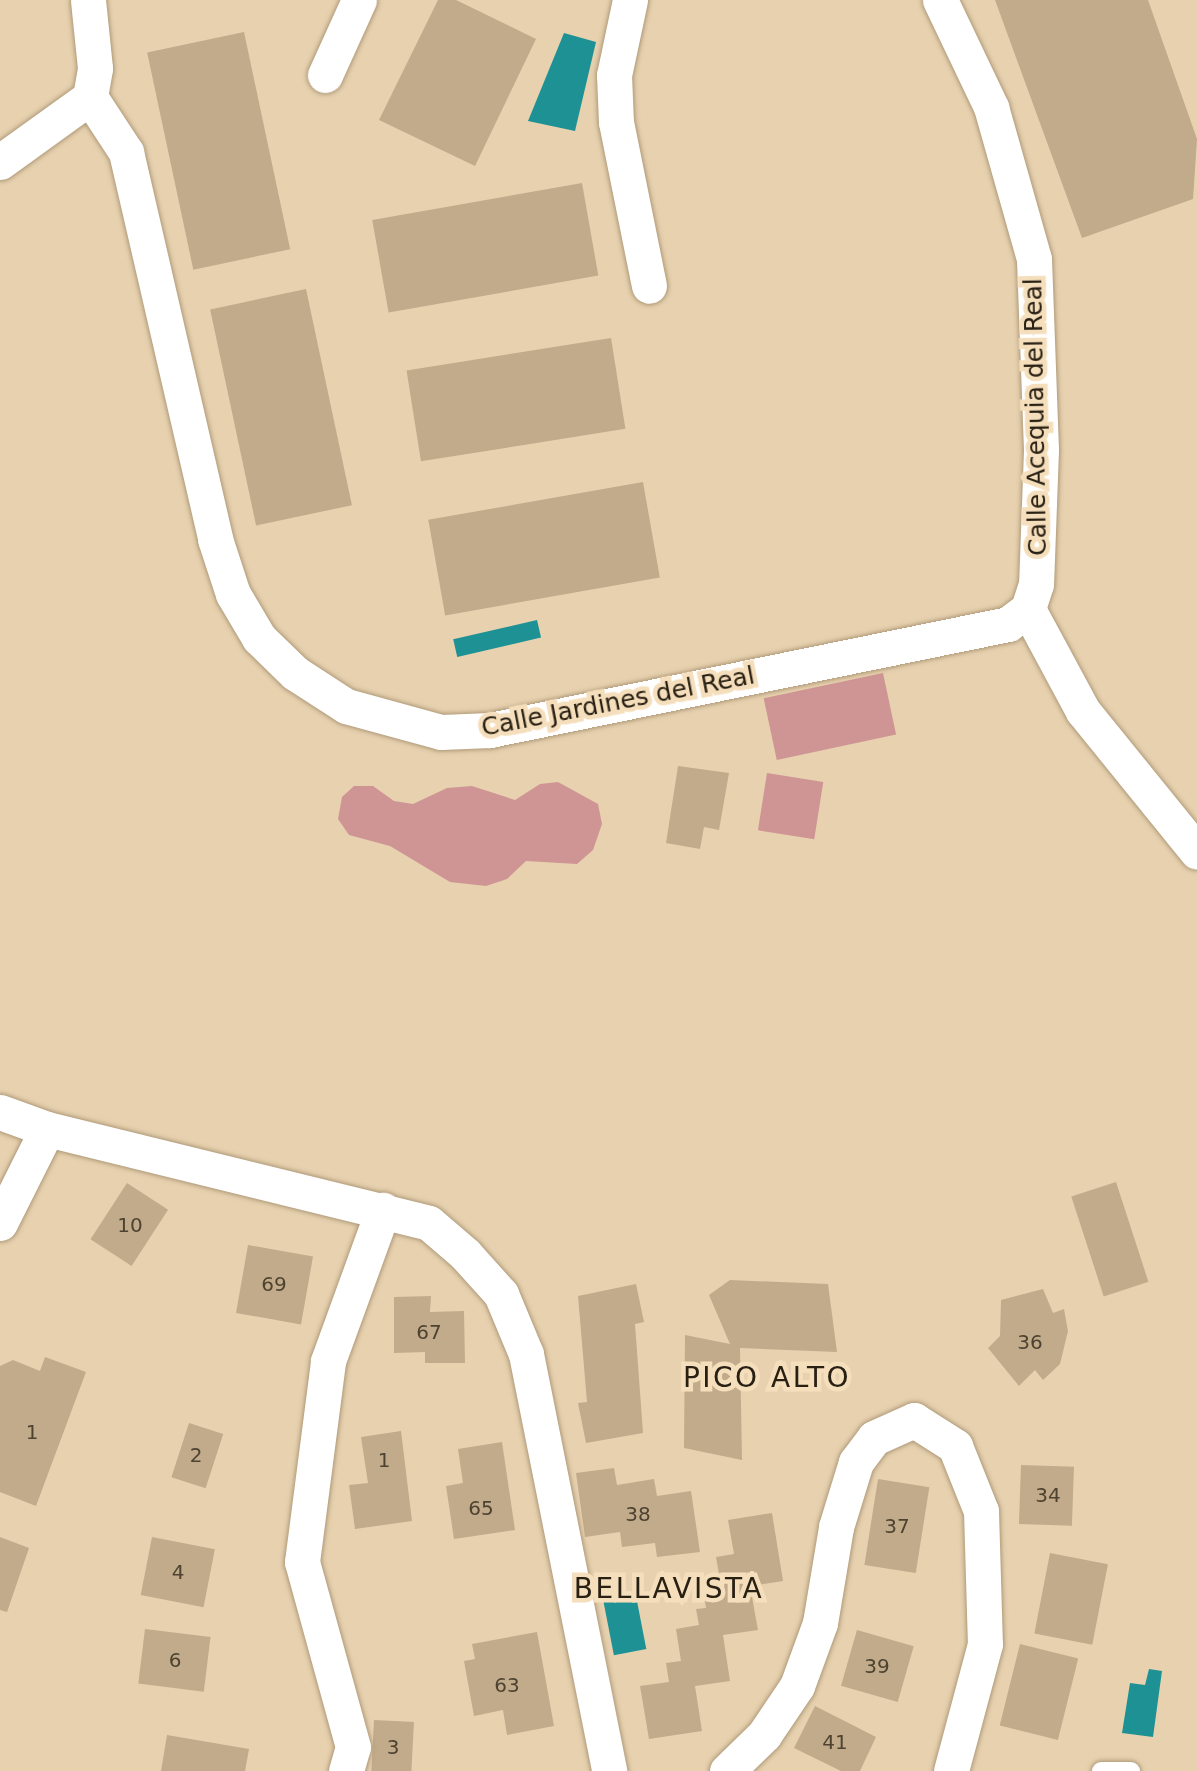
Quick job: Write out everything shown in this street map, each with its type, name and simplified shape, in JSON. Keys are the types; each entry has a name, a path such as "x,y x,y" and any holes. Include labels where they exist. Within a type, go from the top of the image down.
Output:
{"street":[{"path":"0,162 90,96 95,68 88,0"},
{"path":"325,75 359,0"},
{"path":"630,0 614,75 616,122 649,286"},
{"name":"Calle Acequia del Real","path":"940,0 991,107 1034,259 1042,450 1036,584 1028,610"},
{"name":"Calle Jardines del Real","path":"90,96 126,152 215,539 234,594 259,638 283,661 346,706 441,732 490,730 1008,624 1028,610"},
{"path":"1028,610 1083,711 1197,852"},
{"path":"0,1112 47,1129 429,1223 465,1254 501,1294 526,1354 610,1771"},
{"path":"0,1224 47,1129"},
{"path":"346,1771 353,1748 302,1562 328,1361 383,1210"},
{"path":"727,1771 764,1735 796,1686 820,1623 836,1527 856,1462 874,1438 914,1420 955,1446 981,1511 985,1644 950,1771"}],"lane":[{"path":"1101,1771 1131,1771"}],"shaded area":[{"path":"883,673 896,735 777,760 764,698"},
{"path":"767,773 823,782 814,839 758,830"},
{"path":"558,782 598,804 602,824 593,850 577,864 526,861 507,879 486,886 450,882 390,846 349,835 338,819 342,797 354,786 373,786 394,801 413,804 447,788 472,786 515,800 540,784"}],"water":[{"path":"564,33 596,42 575,131 528,121"},
{"path":"537,620 541,638 457,657 453,639"},
{"path":"636,1596 646,1649 614,1655 604,1602"},
{"path":"1149,1669 1162,1671 1153,1737 1122,1733 1130,1683 1145,1685"}],"building":[{"path":"438,0 456,0 536,39 475,166 379,120"},
{"path":"995,0 1148,0 1197,139 1193,199 1082,238"},
{"path":"244,32 290,249 193,270 147,53"},
{"path":"582,183 598,276 389,313 372,220"},
{"path":"306,289 352,505 256,526 210,309"},
{"path":"611,338 625,429 421,461 407,370"},
{"path":"643,482 660,578 445,615 428,520"},
{"path":"678,766 729,773 719,830 704,827 700,849 666,843"},
{"path":"1116,1182 1148,1282 1104,1296 1071,1197"},
{"path":"127,1183 168,1210 132,1266 91,1239"},
{"path":"248,1245 313,1256 301,1324 236,1313"},
{"path":"730,1280 828,1284 837,1352 740,1348 742,1460 684,1448 685,1335 730,1344 709,1295"},
{"path":"636,1284 644,1322 635,1324 643,1433 586,1443 578,1403 587,1402 578,1296"},
{"path":"1043,1289 1053,1313 1064,1309 1068,1331 1060,1364 1043,1380 1035,1370 1019,1386 988,1348 1000,1336 1001,1300"},
{"path":"431,1296 430,1312 464,1311 465,1363 425,1363 425,1352 394,1353 394,1297"},
{"path":"45,1357 86,1372 36,1506 0,1492 0,1366 13,1360 40,1371"},
{"path":"189,1423 223,1434 206,1488 171,1477"},
{"path":"401,1431 412,1521 355,1529 349,1485 368,1483 361,1437"},
{"path":"502,1442 515,1530 454,1539 446,1486 463,1483 458,1449"},
{"path":"1021,1465 1074,1467 1072,1526 1019,1524"},
{"path":"614,1468 617,1485 654,1479 657,1496 691,1491 700,1552 657,1557 655,1543 622,1547 620,1532 585,1537 576,1473"},
{"path":"878,1479 929,1487 916,1573 864,1565"},
{"path":"772,1513 783,1581 750,1586 758,1630 723,1635 730,1681 695,1686 702,1731 649,1739 640,1686 669,1682 666,1663 681,1661 676,1629 699,1625 696,1609 706,1608 701,1577 719,1574 716,1557 734,1554 728,1520"},
{"path":"0,1537 29,1548 7,1612 0,1610"},
{"path":"152,1537 215,1549 204,1607 141,1595"},
{"path":"1050,1553 1108,1564 1092,1645 1034,1633"},
{"path":"145,1629 211,1637 204,1692 138,1684"},
{"path":"857,1630 914,1646 898,1702 841,1686"},
{"path":"537,1632 554,1726 507,1735 503,1710 474,1716 464,1661 475,1659 472,1644"},
{"path":"1020,1644 1078,1659 1058,1740 1000,1726"},
{"path":"815,1706 876,1737 860,1771 841,1771 794,1748"},
{"path":"374,1720 414,1722 411,1771 371,1771"},
{"path":"167,1735 249,1749 245,1771 161,1771"}],"district":[{"name":"PICO ALTO","path":"767,1378"},
{"name":"BELLAVISTA","path":"669,1589"}]}
